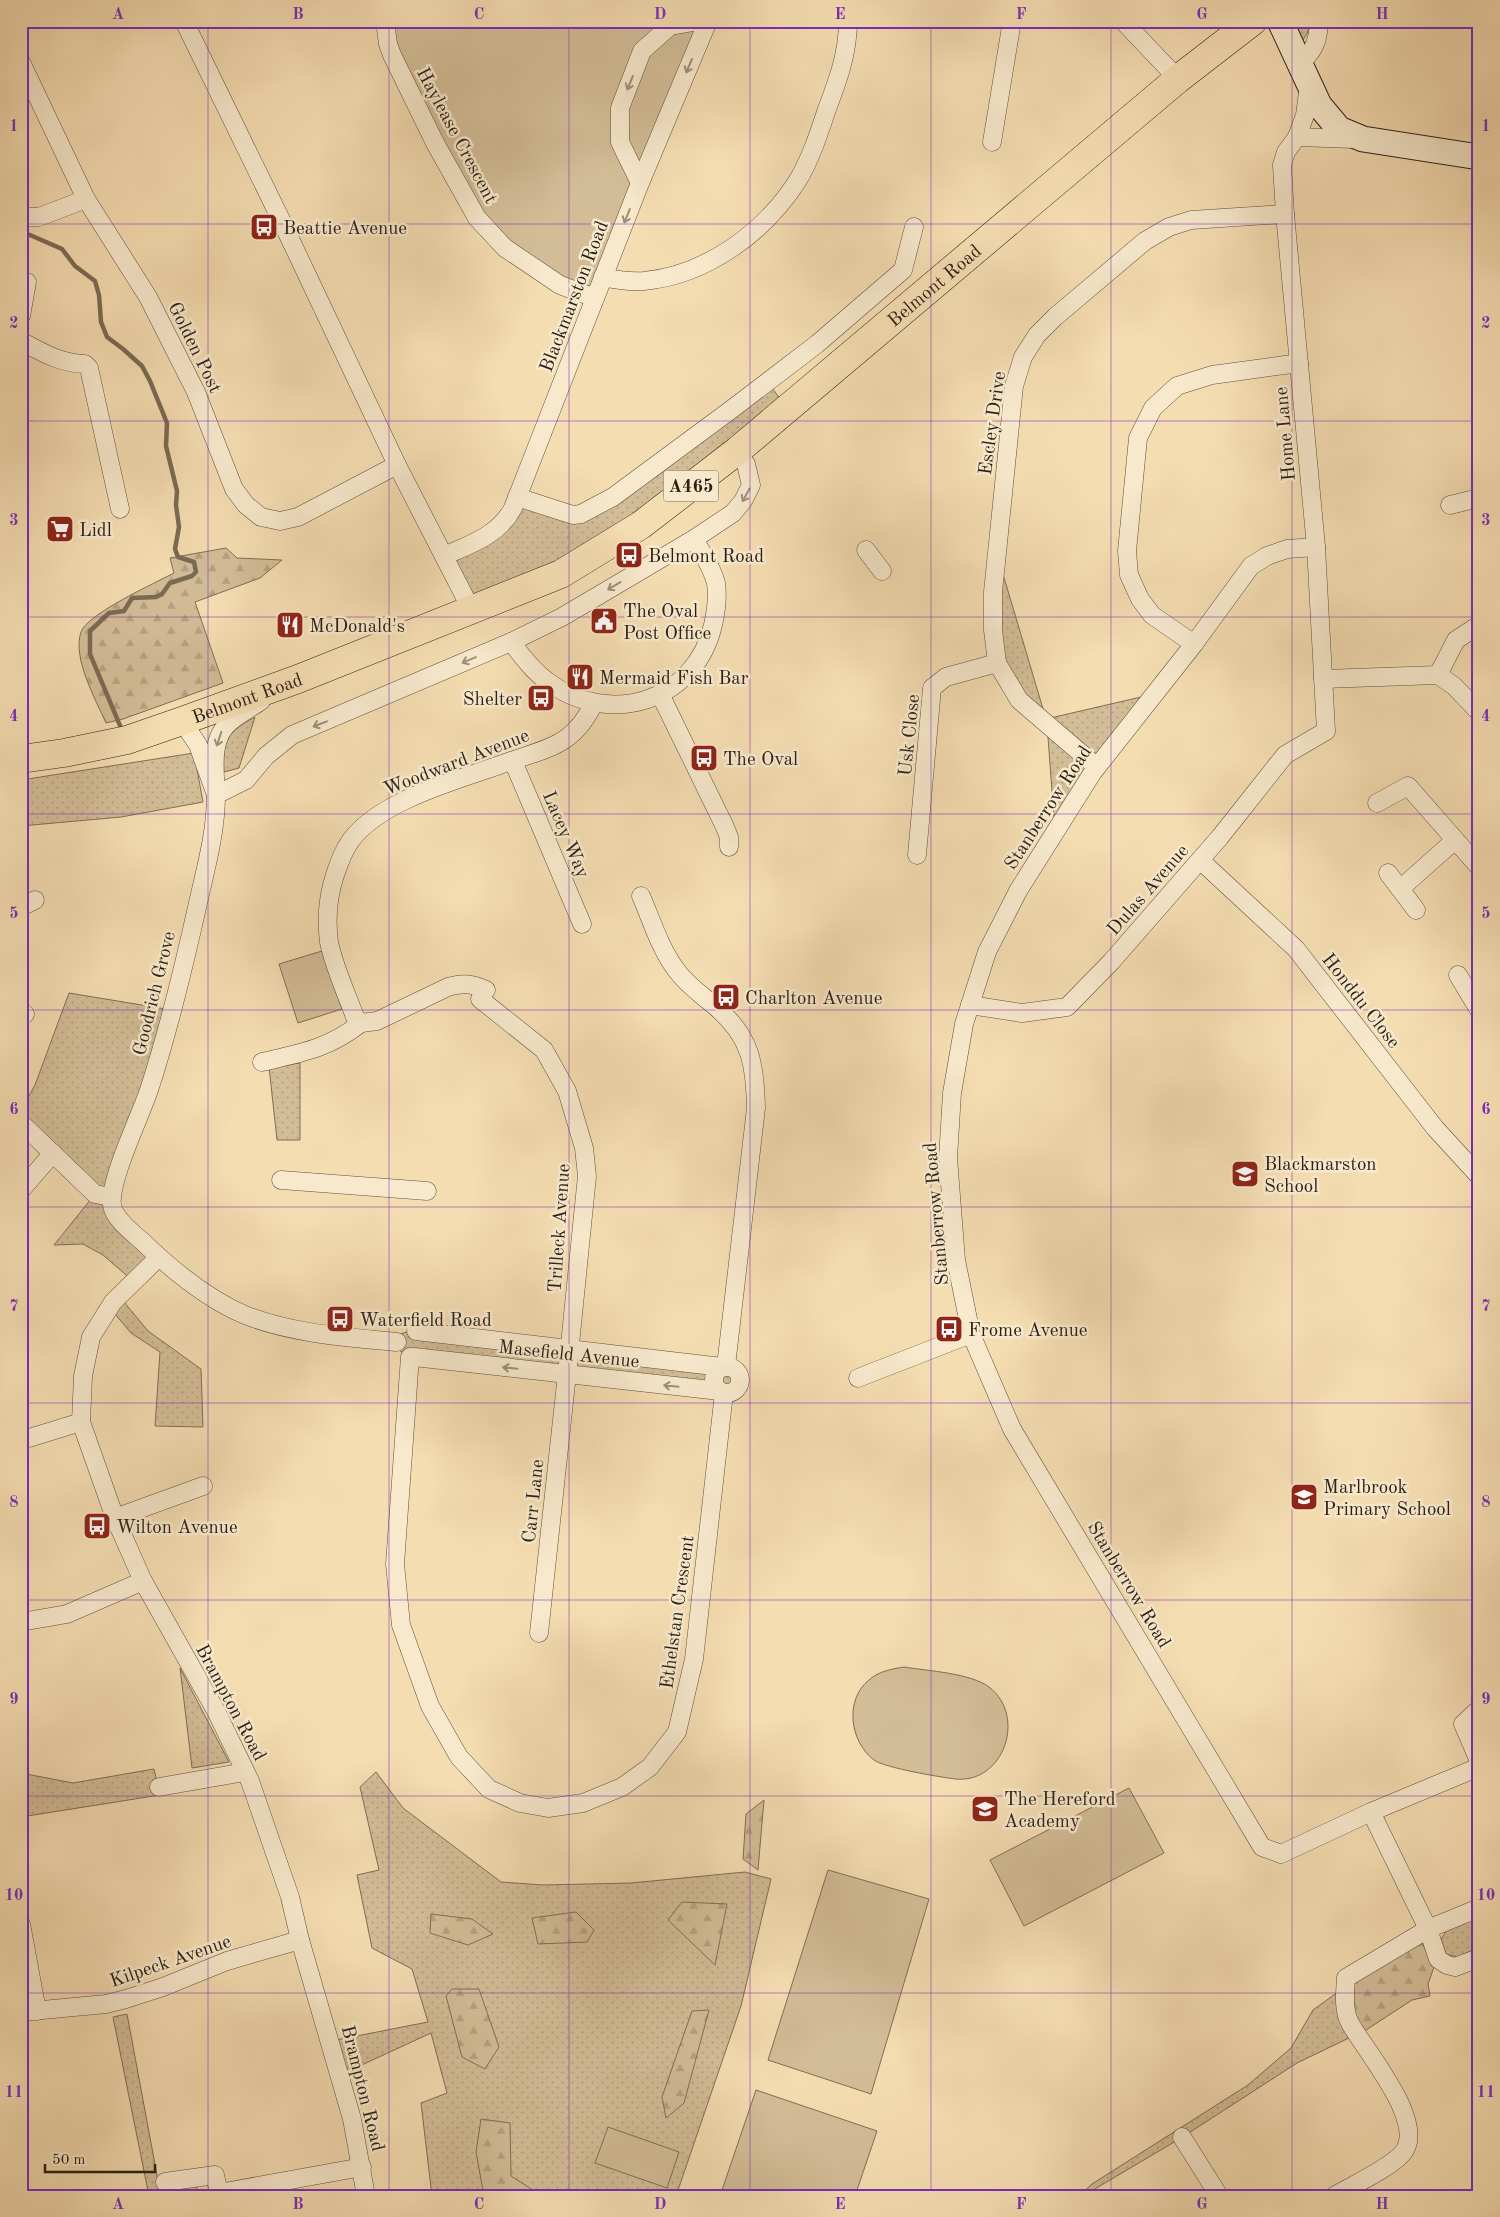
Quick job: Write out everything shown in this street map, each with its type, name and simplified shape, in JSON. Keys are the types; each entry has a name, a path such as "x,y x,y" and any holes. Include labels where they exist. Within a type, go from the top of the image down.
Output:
{"highway":[{"name":"Belmont Road","path":"21,759 64,753 127,740 298,679 561,574 609,546 641,525 737,451 1178,79 1253,21"}],"street":[{"path":"184,21 397,465 472,611"},
{"name":"Haylease Crescent","path":"385,21 388,44 392,55 435,143 477,218 505,248 560,284 595,298"},
{"path":"640,184 620,142 620,108 642,51 670,26 699,21"},
{"name":"Blackmarston Road","path":"444,556 474,543 499,528 506,520 517,497 640,184 708,21"},
{"path":"602,278 643,281 685,272 733,247 774,212 799,178 811,154 844,62 848,21"},
{"path":"992,142 1012,21"},
{"path":"1122,21 1178,79"},
{"path":"1280,21 1319,105 1339,129 1364,140"},
{"path":"1305,74 1318,39 1319,21"},
{"name":"Golden Post","path":"21,62 86,199 148,297 196,392 234,489 246,505 261,517 280,521 298,517 397,465"},
{"name":"Home Lane","path":"1305,74 1305,115 1297,137 1286,152 1282,165 1316,547 1326,731"},
{"path":"1297,137 1364,140 1479,157"},
{"path":"21,217 39,217 86,199"},
{"name":"Escley Drive","path":"1097,767 1019,700 997,663 993,630 993,592 1014,386 1023,357 1032,342 1055,317 1145,241 1169,227 1191,220 1285,214"},
{"name":"Belmont Road","path":"517,497 573,515 581,514 613,496 732,409 816,344 903,270 914,227"},
{"path":"21,316 27,282"},
{"path":"21,341 54,359 85,364 89,368 120,509"},
{"path":"1194,644 1152,615 1140,599 1129,575 1127,551 1138,438 1153,408 1177,386 1212,375 1299,363"},
{"path":"216,795 246,780 266,756 292,735 511,642 562,617 694,539 733,513 743,501 752,485 746,464 737,451"},
{"path":"1450,505 1479,498"},
{"path":"511,642 547,681 564,691 594,703 611,706 631,704 660,694 681,681 694,666 705,648 712,626 716,584 710,566 694,539"},
{"name":"Stanberrow Road","path":"1316,547 1287,549 1267,556 1251,566 1194,644 1097,767 1018,891 987,952 964,1024 952,1093 948,1158 956,1260 971,1334 1012,1429 1262,1847 1281,1854 1371,1812 1479,1768"},
{"path":"866,550 882,571"},
{"path":"1438,675 1456,640 1479,625"},
{"name":"Usk Close","path":"917,855 932,688 946,677 997,663"},
{"path":"1323,679 1438,675 1454,686 1479,712"},
{"name":"Goodrich Grove","path":"111,1197 149,1092 165,1040 188,945 216,820 214,761 221,732 230,721 275,691 298,679"},
{"path":"660,694 724,825 729,837 729,847"},
{"name":"Woodward Avenue","path":"361,1023 355,1017 330,943 328,926 328,903 333,881 340,858 350,842 362,828 395,805 558,744 569,737 586,719 594,703"},
{"name":"Goodrich Grove","path":"182,721 198,745 216,795"},
{"name":"Dulas Avenue","path":"970,1005 1022,1013 1067,1007 1111,962 1220,837 1285,755 1326,731"},
{"name":"Lacey Way","path":"513,761 582,924"},
{"path":"1377,803 1408,786 1479,868"},
{"path":"1400,889 1454,841"},
{"name":"Honddu Close","path":"1200,860 1296,949 1435,1128 1479,1176"},
{"path":"1388,873 1416,910"},
{"path":"641,896 665,953 676,970 686,982 734,1023 744,1039 754,1068 756,1108 724,1367"},
{"path":"1458,975 1476,998"},
{"name":"Trilleck Avenue","path":"361,1023 377,1021 454,985 472,984 544,1050 567,1091 584,1148 586,1176 567,1374"},
{"path":"262,1062 311,1051 331,1042 361,1023"},
{"path":"21,1124 54,1153 95,1194 111,1197 112,1208 120,1219 159,1257 211,1296 244,1315 283,1326 323,1334 397,1342"},
{"path":"21,1190 54,1153"},
{"path":"281,1180 427,1191"},
{"name":"Brampton Road","path":"159,1257 113,1302 91,1337 83,1376 81,1422 115,1518 143,1581 216,1711 246,1772 290,1897 300,1940 340,2074 362,2167 366,2196"},
{"path":"416,1331 423,1338 425,1344 420,1354 412,1357 401,1353 397,1342 401,1334 416,1331"},
{"name":"Masefield Avenue","path":"416,1331 724,1367"},
{"path":"858,1378 971,1334"},
{"name":"Masefield Avenue","path":"412,1357 722,1392"},
{"name":"Ethelstan Crescent","path":"412,1357 396,1564 401,1625 430,1706 459,1757 489,1789 520,1802 548,1808 583,1803 622,1787 650,1767 677,1732 694,1659 722,1392 714,1384 713,1378 717,1370 724,1367"},
{"name":"Carr Lane","path":"539,1633 567,1374"},
{"path":"21,1436 29,1438 81,1422"},
{"path":"115,1518 202,1486"},
{"path":"21,1622 68,1614 143,1581"},
{"path":"1479,1709 1463,1724 1479,1761"},
{"path":"159,1787 246,1772"},
{"path":"1371,1812 1428,1930 1438,1958 1447,1965 1455,1967 1479,1958"},
{"path":"1334,2196 1394,2162 1404,2152 1410,2137 1407,2121 1400,2105 1349,2022 1344,2001 1346,1978 1428,1930 1479,1908"},
{"path":"21,1924 29,2012"},
{"name":"Kilpeck Avenue","path":"29,2012 106,2004 126,1999 163,1987 227,1961 300,1940"},
{"path":"1182,2137 1219,2196"},
{"path":"165,2182 215,2175 219,2193 362,2167"}],"green space":[{"path":"387,21 708,21 595,298 536,268 477,218 400,63"},
{"path":"1292,21 1311,21 1307,34 1302,41"},
{"path":"768,382 787,409 641,525 472,611 444,556 473,543 517,497 573,515"},
{"path":"226,548 237,558 282,560 260,578 195,602 223,683 123,719 106,723 82,666 79,642 81,632 95,617 108,608 174,573 170,558"},
{"path":"997,554 1046,719 1154,694 1055,832 1047,724 1019,700 993,630"},
{"path":"255,717 239,768 224,772 224,752 228,739 238,728"},
{"path":"194,753 203,802 121,817 21,826 21,780"},
{"path":"322,951 342,1009 298,1023 279,964"},
{"path":"69,993 172,1010 111,1197 159,1257 133,1281 103,1255 83,1244 54,1245 95,1194 21,1123 21,1110 35,1085"},
{"path":"300,1063 300,1140 277,1140 269,1067"},
{"path":"119,1296 148,1331 201,1369 203,1427 155,1426 160,1352 131,1333 110,1308"},
{"path":"412,1330 726,1366 738,1372 738,1387 728,1393 410,1357 399,1350 397,1344 401,1334"},
{"path":"904,1667 948,1673 981,1682 989,1687 1000,1699 1007,1714 1008,1730 1005,1746 997,1760 986,1771 972,1778 948,1778 889,1766 874,1760 866,1752 855,1732 853,1709 856,1698 861,1688 877,1674"},
{"path":"180,1668 229,1762 192,1768"},
{"path":"154,1769 160,1795 21,1817 21,1773 73,1783"},
{"path":"376,1772 403,1808 501,1882 543,1885 631,1883 745,1872 771,1879 741,2006 676,2196 432,2196 421,2103 447,2093 431,2033 340,2075 331,2041 428,2022 412,1969 372,1948 357,1875 379,1870 360,1787"},
{"path":"1129,1788 1164,1853 1024,1926 990,1860"},
{"path":"764,1800 758,1870 743,1859 746,1814"},
{"path":"828,1870 929,1899 871,2094 768,2060"},
{"path":"682,1902 727,1904 715,1965 668,1920"},
{"path":"576,1912 594,1930 587,1942 538,1944 532,1918"},
{"path":"431,1914 472,1919 493,1934 468,1945 430,1933"},
{"path":"1479,1916 1479,1947 1458,1957 1446,1954 1441,1940 1447,1929"},
{"path":"1421,1940 1434,1967 1428,1984 1430,1996 1412,2000 1363,2032 1355,2020 1351,1982"},
{"path":"452,1989 479,1989 499,2047 485,2069 462,2057 446,1996"},
{"path":"1338,1992 1351,2037 1297,2063 1181,2138 1083,2196 1079,2196 1092,2184 1248,2085 1291,2048 1313,2010"},
{"path":"709,2010 684,2103 666,2118 662,2097 692,2011"},
{"path":"127,2014 159,2186 196,2183 198,2196 149,2196 113,2017"},
{"path":"756,2090 877,2131 855,2196 720,2196"},
{"path":"481,2119 510,2123 511,2176 536,2192 534,2196 484,2196 476,2152"},
{"path":"608,2127 679,2152 667,2188 595,2163"}],"waterway":[{"path":"21,234 30,235 62,249 75,266 95,281 99,295 101,322 107,337 142,366 167,423 166,446 177,491 176,505 179,527 175,549 178,557 194,562 196,572 192,576 170,583 162,594 156,597 132,598 124,611 109,613 90,631 90,654 121,728"}],"place":[{"name":"Beattie Avenue","path":"264,227"},
{"name":"Lidl","path":"60,529"},
{"name":"Belmont Road","path":"629,555"},
{"name":"The Oval Post Office","path":"604,621"},
{"name":"McDonald's","path":"290,625"},
{"name":"Mermaid Fish Bar","path":"580,677"},
{"name":"Shelter","path":"541,698"},
{"name":"The Oval","path":"704,758"},
{"name":"Charlton Avenue","path":"726,997"},
{"name":"Blackmarston School","path":"1245,1174"},
{"name":"Waterfield Road","path":"340,1319"},
{"name":"Frome Avenue","path":"949,1329"},
{"name":"Marlbrook Primary School","path":"1304,1497"},
{"name":"Wilton Avenue","path":"97,1526"},
{"name":"The Hereford Academy","path":"985,1809"}]}
